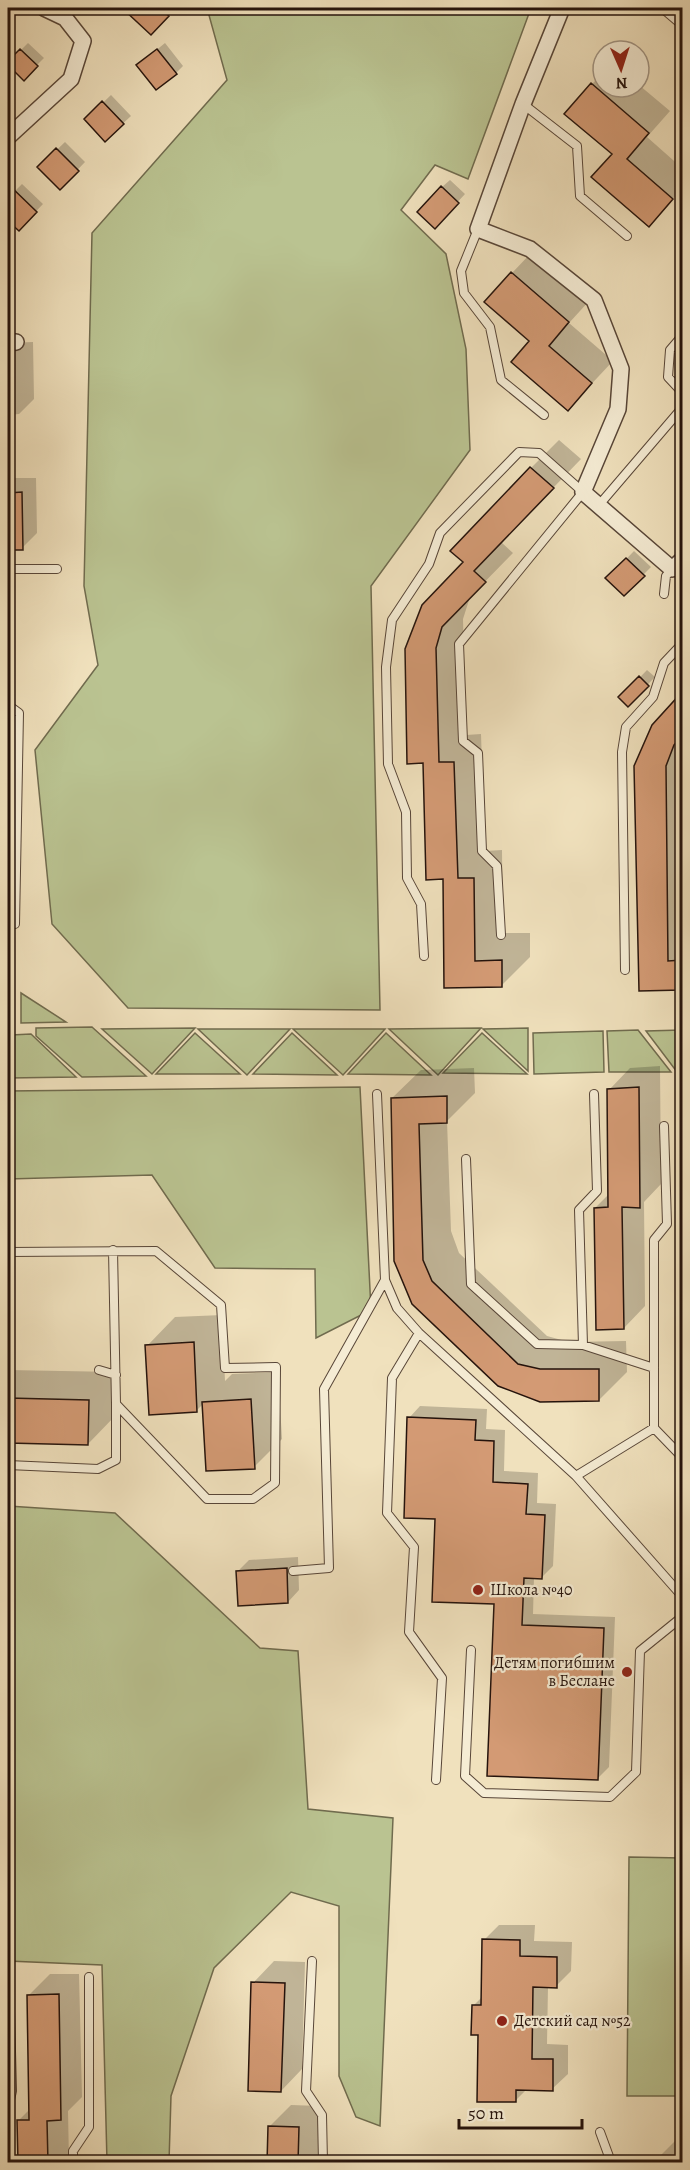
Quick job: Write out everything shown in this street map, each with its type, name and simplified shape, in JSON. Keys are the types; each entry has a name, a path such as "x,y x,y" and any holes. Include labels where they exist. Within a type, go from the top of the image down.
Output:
{"street":[{"path":"8,137 71,80 83,41 65,18 44,8"},
{"path":"562,8 523,104 478,229 530,249 594,300 621,369 618,409 583,492 677,564"}],"lane":[{"path":"662,8 682,25"},
{"path":"523,104 577,146 580,195 627,236"},
{"path":"478,229 461,271 464,293 490,327 501,380 544,415"},
{"path":"682,336 670,350 668,377 682,392"},
{"path":"599,505 682,408"},
{"path":"424,956 421,904 407,878 406,812 388,764 386,667 392,620 429,564 440,533 519,452 539,453 583,492 459,644 463,741 478,753 482,851 497,866 501,935"},
{"path":"664,594 666,576 677,564"},
{"path":"8,569 57,569"},
{"path":"625,970 622,752 626,727 653,697 664,663 682,644"},
{"path":"8,705 19,713 15,924 8,924"},
{"path":"377,1094 385,1280 397,1308 418,1333 576,1476 682,1596"},
{"path":"583,1345 579,1210 597,1191 594,1094"},
{"path":"664,1126 668,1224 654,1240 654,1428 682,1457"},
{"path":"466,1159 471,1284 537,1344 583,1345 654,1368"},
{"path":"8,1465 98,1469 116,1460 113,1250"},
{"path":"8,1252 156,1251 221,1305 225,1368 276,1367 275,1483 253,1498 207,1499 116,1404"},
{"path":"293,1571 329,1568 324,1389 385,1280"},
{"path":"418,1333 392,1378 387,1513 414,1547 409,1632 442,1678 436,1780"},
{"path":"99,1370 116,1375"},
{"path":"576,1476 654,1428"},
{"path":"471,1650 465,1776 484,1793 610,1797 636,1772 640,1651 682,1617"},
{"path":"312,1961 306,2091 322,2115 323,2163"},
{"path":"8,2109 12,2091 9,1972"},
{"path":"73,2163 73,2151 88,2127 89,1977"},
{"path":"600,2132 611,2163"}],"green space":[{"path":"207,8 531,8 468,179 435,165 401,210 446,254 466,349 470,450 371,586 380,1010 128,1008 52,924 35,750 98,665 84,586 92,233 227,80"},
{"path":"21,993 66,1022 21,1023"},
{"path":"92,1027 146,1076 82,1077 36,1036 36,1028"},
{"path":"195,1028 152,1074 102,1029"},
{"path":"481,1028 438,1075 389,1029"},
{"path":"528,1028 528,1071 483,1029"},
{"path":"198,1029 290,1029 247,1075"},
{"path":"293,1029 385,1029 343,1075"},
{"path":"638,1030 671,1072 609,1072 607,1031"},
{"path":"682,1030 682,1072 677,1072 646,1031"},
{"path":"603,1031 604,1072 534,1074 533,1033"},
{"path":"195,1033 240,1074 156,1074"},
{"path":"292,1033 337,1075 253,1074"},
{"path":"386,1033 431,1075 348,1074"},
{"path":"482,1033 527,1074 443,1073"},
{"path":"31,1034 76,1077 8,1078 8,1038 11,1035"},
{"path":"360,1087 371,1310 316,1338 315,1269 215,1268 152,1175 8,1179 8,1091"},
{"path":"8,1506 115,1513 260,1648 298,1651 308,1809 393,1818 380,2126 356,2117 339,2076 339,1906 291,1892 214,1968 171,2096 169,2162 107,2162 102,1965 8,1961"},
{"path":"629,1857 682,1858 682,2096 627,2096"}],"building":[{"path":"122,8 159,8 169,16 151,35"},
{"path":"20,49 38,66 24,81 8,65 8,61"},
{"path":"157,49 177,74 156,90 136,65"},
{"path":"591,83 591,99 610,99 649,133 627,159 673,199 649,227 591,177 612,154 564,114"},
{"path":"102,101 124,124 105,142 84,119"},
{"path":"56,148 79,171 60,190 37,167"},
{"path":"8,184 37,212 19,231 8,221"},
{"path":"441,186 459,203 435,229 417,212"},
{"path":"511,272 569,322 549,346 592,383 568,411 511,362 529,341 484,302"},
{"path":"530,467 554,488 474,571 486,582 442,627 436,648 439,762 454,762 458,878 474,878 475,961 502,960 502,987 444,988 443,879 426,880 423,763 407,764 405,649 422,605 463,562 450,551"},
{"path":"22,492 23,550 8,550 8,493"},
{"path":"626,558 645,576 624,596 605,578"},
{"path":"639,676 649,686 628,707 618,697"},
{"path":"682,692 682,737 674,745 666,766 668,961 682,960 682,990 639,991 634,766 652,725"},
{"path":"639,1087 640,1208 622,1207 624,1329 596,1330 594,1208 608,1207 607,1089"},
{"path":"447,1096 447,1123 419,1124 423,1260 432,1281 518,1364 540,1369 599,1369 599,1401 540,1402 498,1386 412,1304 394,1261 391,1098"},
{"path":"194,1342 197,1412 149,1415 145,1345"},
{"path":"8,1398 89,1400 88,1445 8,1443"},
{"path":"251,1399 255,1469 206,1471 202,1402"},
{"name":"Школа №40","path":"407,1417 476,1420 475,1440 494,1441 493,1482 528,1484 526,1514 545,1515 542,1579 524,1578 522,1625 604,1628 598,1780 487,1776 494,1604 432,1602 435,1519 404,1518"},
{"path":"287,1568 288,1603 238,1606 236,1571"},
{"name":"Детский сад №52","path":"482,1939 520,1940 520,1956 557,1957 557,1988 533,1987 532,2059 553,2059 553,2091 516,2090 516,2102 477,2102 478,2035 471,2035 472,2005 481,2005"},
{"path":"251,1982 285,1983 281,2092 248,2091"},
{"path":"59,1994 61,2120 47,2121 48,2163 18,2163 17,2120 29,2120 27,1995"},
{"path":"268,2126 299,2127 298,2163 267,2163"}],"place":[{"name":"Школа №40","path":"478,1590"},
{"name":"Детям погибшим в Беслане","path":"627,1672"},
{"name":"Детский сад №52","path":"502,2021"}]}
